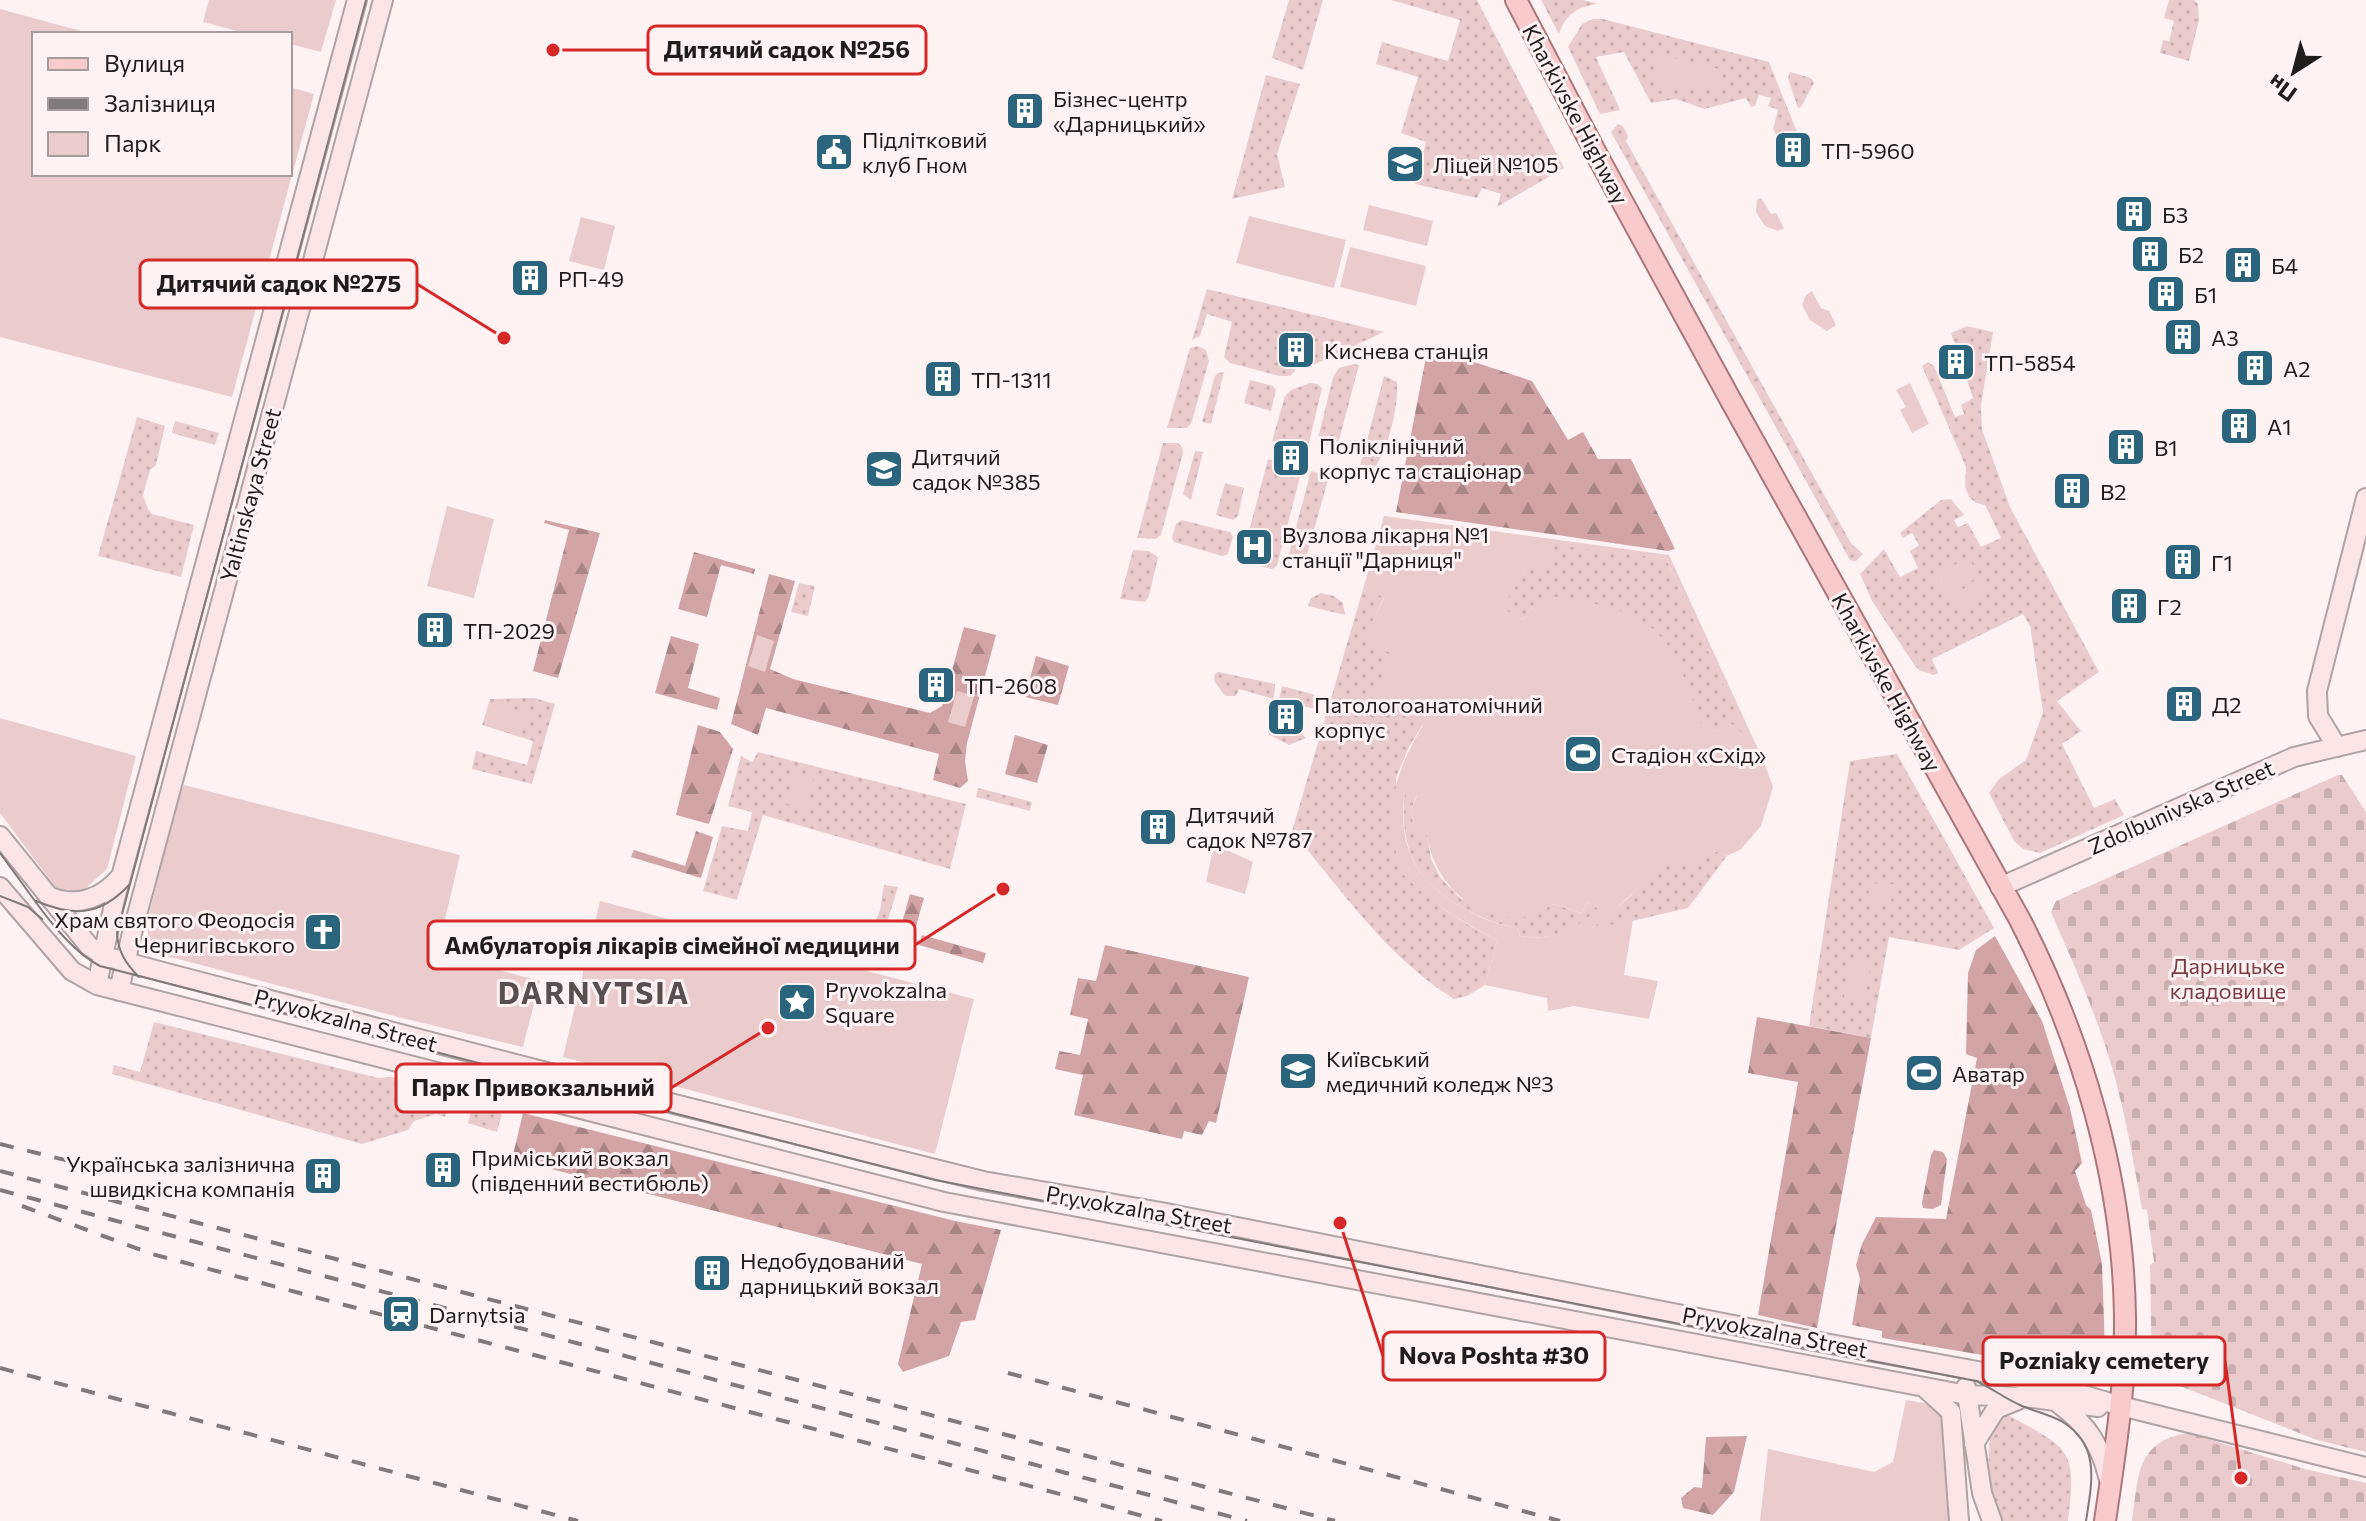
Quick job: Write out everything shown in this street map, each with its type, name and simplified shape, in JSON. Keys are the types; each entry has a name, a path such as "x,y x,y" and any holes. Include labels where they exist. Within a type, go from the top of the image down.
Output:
{"main road":[{"name":"Yaltinskaya Street","path":"97,985 115,899 357,0"},
{"name":"Yaltinskaya Street","path":"119,991 383,0"},
{"name":"Kharkivske Highway","path":"1516,0 1598,157 2029,937 2057,997 2097,1120 2114,1201 2123,1278 2125,1316 2121,1406 2105,1521"},
{"path":"2337,747 2318,716 2317,691 2366,498"},
{"name":"Zdolbunivska Street","path":"2000,887 2294,757 2366,740"},
{"path":"0,836 82,938 104,956"},
{"path":"45,895 68,902 88,899 104,893 124,871"},
{"name":"Pryvokzalna Street","path":"0,887 72,971 97,985 977,1210 1967,1395 2025,1397 2089,1407 2121,1406"},
{"path":"131,937 134,947 145,961 163,972"},
{"name":"Pryvokzalna Street","path":"104,956 545,1072 983,1181 1161,1212 1829,1344 2043,1383 2121,1406"},
{"path":"1964,1368 1982,1493 1992,1521"},
{"path":"1924,1387 1951,1412 1959,1521"},
{"path":"1974,1444 1996,1409 2025,1397"},
{"path":"2057,1402 2081,1421 2095,1439 2104,1458 2110,1486"},
{"path":"2121,1406 2366,1467"},
{"name":"Kharkivske Highway","path":"2116,1521 2128,1428 2121,1406"}],"green space":[{"path":"209,0 336,0 321,52 292,45 292,32 241,32 203,22"},
{"path":"1289,0 1323,0 1303,70 1272,58"},
{"path":"1391,0 1477,0 1564,168 1497,207 1501,194 1482,188 1477,198 1415,184 1426,142 1401,133 1418,77 1376,64 1382,42 1448,61 1460,20"},
{"path":"1541,0 1583,0 1598,4 1573,13 1559,34"},
{"path":"2169,0 2194,0 2198,4 2199,20 2189,61 2160,53 2163,40 2169,41 2174,21 2164,18"},
{"path":"0,9 85,32 32,32 32,176 292,176 232,397 0,337"},
{"path":"1593,19 1769,62 1805,152 1803,157 1793,138 1781,143 1773,129 1778,110 1768,106 1771,98 1759,95 1755,106 1751,107 1746,98 1704,109 1676,99 1651,103 1624,52 1596,57 1620,110 1600,114 1568,47 1582,24"},
{"path":"1653,53 1723,70 1721,88 1683,87 1657,91"},
{"path":"1790,72 1811,78 1814,83 1798,108 1788,78"},
{"path":"1266,75 1300,84 1277,154 1285,187 1232,199"},
{"path":"292,88 314,94 292,175"},
{"path":"1618,124 1623,126 1628,136 1626,141 1851,543 1863,554 1855,562 1850,560 1611,132"},
{"path":"1761,198 1771,214 1776,213 1784,228 1778,231 1765,226 1756,212 1757,200"},
{"path":"1369,205 1433,221 1427,246 1363,230"},
{"path":"1249,216 1346,240 1334,288 1236,263"},
{"path":"581,217 615,226 604,270 569,261"},
{"path":"1350,247 1426,266 1416,306 1340,287"},
{"path":"1207,289 1384,332 1313,365 1303,355 1305,345 1289,341 1285,358 1297,361 1295,371 1290,376 1280,376 1230,363 1224,357 1232,322 1207,314 1200,336 1192,340"},
{"path":"1812,291 1821,308 1829,311 1836,325 1827,331 1810,320 1802,305 1806,295"},
{"path":"1967,326 1993,332 1981,405 1982,429 2010,507 2099,672 2057,701 2081,731 2062,744 2094,808 2115,799 2124,815 2040,853 2023,849 2014,841 1989,793 1999,779 2026,760 2043,712 2030,626 2023,614 1932,659 1938,673 1934,675 1915,666 1872,601 1860,574 1884,549 1900,577 1918,568 1910,551 1919,545 1912,533 1903,538 1900,533 1941,500 1951,499 1964,515 1954,520 1958,527 1968,523 1981,547 2001,538 1985,505 1969,497 1965,487 1966,467 1922,366 1928,362 1934,366 1955,417 1964,414 1961,405 1973,398 1951,333"},
{"path":"1198,346 1206,350 1209,361 1191,424 1186,428 1167,428 1190,348"},
{"path":"1428,347 1532,381 1568,440 1583,432 1598,459 1631,459 1675,549 1668,551 1396,512"},
{"path":"1359,365 1337,448 1322,444 1318,438 1333,377 1339,368"},
{"path":"1224,372 1211,424 1202,422 1215,376"},
{"path":"1384,376 1397,382 1396,403 1388,440 1373,470 1360,466"},
{"path":"1250,380 1273,386 1276,390 1271,411 1244,403"},
{"path":"1310,383 1322,388 1307,451 1272,441 1285,396 1291,390"},
{"path":"1910,383 1929,424 1912,433 1900,410 1906,407 1896,390"},
{"path":"137,417 165,426 156,465 150,470 143,495 148,509 152,514 194,525 181,577 98,556"},
{"path":"175,421 219,433 215,445 172,433"},
{"path":"1163,443 1178,443 1183,453 1161,535 1156,539 1137,538"},
{"path":"1195,451 1203,452 1191,500 1183,494"},
{"path":"1268,459 1302,469 1277,566 1272,569 1240,561 1236,557 1241,539 1248,535"},
{"path":"1311,471 1329,476 1304,566 1287,561"},
{"path":"1225,483 1244,488 1238,516 1233,520 1216,515"},
{"path":"447,506 494,519 474,598 427,586"},
{"name":"Стадіон «Схід»","path":"1384,516 1669,555 1773,787 1761,826 1741,849 1727,856 1717,852 1706,856 1695,867 1679,863 1663,868 1591,929 1633,920 1624,975 1658,981 1649,1019 1574,1006 1548,1011 1547,998 1485,985 1497,940 1441,907 1399,869 1393,825 1394,795 1402,767 1423,725 1376,697 1390,653 1364,638 1384,598 1364,586","holes":["1555,545 1666,559 1747,736 1728,721 1718,732 1695,720 1693,698 1679,664 1659,635 1635,617 1602,605 1558,597 1541,600 1523,620 1502,608 1527,567 1545,574","1405,790 1417,796 1412,812 1415,829 1427,835 1436,866 1455,892 1467,902 1496,916 1513,918 1529,916 1554,904 1581,913 1588,902 1598,909 1562,932 1542,937 1520,936 1517,927 1484,919 1465,909 1433,887 1413,860 1404,828"]},
{"path":"545,520 600,533 558,678 533,671 569,530 544,523"},
{"path":"1182,520 1230,532 1233,537 1228,554 1222,556 1174,542 1172,538 1176,524"},
{"path":"1555,544 1666,559 1748,737 1718,732 1694,720 1694,703 1670,650 1533,606 1523,620 1501,608 1527,567"},
{"path":"1133,550 1149,551 1158,557 1145,602 1120,599"},
{"path":"694,552 755,569 754,574 721,565 707,617 678,609"},
{"path":"1968,557 1980,576 1947,595 1936,576"},
{"path":"769,574 795,581 770,669 793,679 930,713 942,706 964,627 996,635 967,743 965,761 968,781 960,788 933,780 939,754 766,708 758,735 731,724"},
{"path":"1981,579 1987,591 1982,600 1961,612 1951,596"},
{"path":"799,583 815,586 808,616 791,612"},
{"path":"1364,586 1384,597 1365,638 1390,653 1423,724 1396,778 1399,869 1444,909 1497,940 1485,985 1467,996 1454,999 1408,964 1367,922 1292,831"},
{"path":"1321,593 1334,596 1343,603 1345,615 1308,606 1311,598"},
{"path":"757,635 774,641 765,672 748,666"},
{"path":"671,636 699,644 688,688 720,698 717,710 655,693"},
{"path":"1036,656 1069,666 1058,705 1025,697"},
{"path":"1218,672 1275,684 1274,699 1239,689 1236,696 1225,696 1215,682 1214,675"},
{"path":"1282,686 1319,696 1315,709 1279,700"},
{"path":"957,691 974,696 965,727 948,722"},
{"path":"534,698 555,704 532,784 472,769 476,751 527,765 533,741 482,725 490,699"},
{"path":"490,702 527,713 521,736 484,725"},
{"path":"0,718 136,756 107,869 86,888 73,892 56,888 0,813"},
{"path":"698,725 720,732 733,749 709,824 676,815"},
{"path":"1270,726 1306,738 1289,745 1268,734"},
{"path":"1015,735 1048,745 1037,783 1005,774"},
{"path":"758,752 966,804 950,869 763,815 737,900 703,891 722,826 748,831 752,812 728,806 741,756 752,762"},
{"path":"1897,754 1994,928 1959,950 1889,937 1871,1038 1809,1026 1850,761"},
{"path":"796,773 814,778 805,809 787,804"},
{"name":"Дарницьке кладовище","path":"2342,775 2366,812 2366,1452 2317,1440 2152,1375 2150,1265 2154,1262 2147,1210 2142,1209 2122,1106 2105,1045 2051,912 2056,901"},
{"path":"184,785 460,855 441,937 465,944 461,960 540,981 523,1047 159,954 149,947 147,923 177,801"},
{"path":"978,788 1032,802 1030,811 976,797"},
{"path":"1405,789 1417,795 1412,812 1415,829 1427,834 1431,859 1440,877 1461,899 1533,914 1554,904 1581,913 1588,902 1599,909 1563,932 1531,937 1520,936 1517,927 1484,918 1447,898 1422,874 1413,860 1405,828"},
{"path":"696,831 713,837 701,878 631,857 634,850 685,866"},
{"path":"1214,844 1253,862 1245,894 1206,882"},
{"path":"1717,851 1727,856 1688,908 1589,931 1628,898 1648,876 1665,865"},
{"path":"1870,883 1895,884 1890,905 1868,902"},
{"path":"884,885 898,887 883,936 871,933 880,910"},
{"path":"910,894 924,898 911,944 897,940"},
{"path":"600,901 974,999 935,1154 563,1057"},
{"path":"922,935 986,953 983,963 919,945"},
{"path":"1995,936 2042,1021 2070,1108 2082,1163 2075,1171 2086,1205 2091,1210 2102,1264 2105,1350 2103,1363 2094,1374 1882,1338 1882,1331 1852,1325 1860,1279 1856,1265 1862,1244 1876,1217 1946,1219 1977,1058 1966,1054 1968,973 1976,950"},
{"path":"1105,945 1249,977 1216,1123 1209,1121 1202,1135 1184,1131 1182,1139 1074,1115 1083,1075 1055,1069 1059,1051 1080,1055 1088,1019 1070,1015 1078,978 1096,981"},
{"path":"1851,959 1871,963 1864,1001 1844,997"},
{"path":"1757,1017 1871,1038 1817,1328 1758,1315 1798,1082 1748,1073"},
{"path":"154,1022 378,1078 391,1077 443,1090 441,1098 449,1101 445,1117 436,1114 414,1121 408,1130 362,1144 112,1074 114,1065 140,1072"},
{"path":"472,1106 502,1114 497,1132 468,1123"},
{"path":"523,1113 1001,1230 975,1320 961,1322 949,1356 903,1372 898,1364 922,1264 512,1159"},
{"path":"1934,1150 1943,1152 1947,1159 1941,1205 1933,1209 1923,1208 1931,1155"},
{"path":"1906,1400 1942,1411 1956,1521 1760,1521 1768,1449 1874,1472 1893,1462"},
{"path":"2008,1415 2057,1444 2065,1453 2071,1478 2068,1521 2000,1521 1988,1458 1996,1421"},
{"path":"2188,1433 2305,1469 2366,1483 2366,1521 2132,1521 2139,1476 2149,1453 2158,1444"},
{"path":"1747,1436 1734,1492 1713,1515 1683,1508 1681,1498 1694,1487 1702,1488 1706,1437"}],"tram line":[{"path":"139,977 124,957 117,933 366,0"},
{"path":"0,853 58,931 85,957 100,966 935,1180 1976,1381 2020,1405 2061,1421 2083,1441 2091,1465 2086,1521"},
{"path":"36,901 62,910 86,911 108,903 129,885"},
{"path":"0,896 28,907 42,919"}],"railway":[{"path":"0,1144 106,1170"},
{"path":"0,1171 1335,1521"},
{"path":"0,1190 1247,1521"},
{"path":"22,1206 152,1254 1162,1521"},
{"path":"0,1368 578,1521"},
{"path":"1008,1373 1560,1521"}],"place":[{"name":"Дитячий садок №256","path":"553,50"},
{"name":"Бізнес-центр «Дарницький»","path":"1025,111"},
{"name":"ТП-5960","path":"1793,150"},
{"name":"Підлітковий клуб Гном","path":"834,152"},
{"name":"Ліцей №105","path":"1405,164"},
{"name":"Б3","path":"2134,214"},
{"name":"Б2","path":"2150,254"},
{"name":"Б4","path":"2243,265"},
{"name":"РП-49","path":"530,278"},
{"name":"Б1","path":"2166,294"},
{"name":"А3","path":"2183,337"},
{"name":"Дитячий садок №275","path":"504,338"},
{"name":"Киснева станція","path":"1296,350"},
{"name":"ТП-5854","path":"1956,362"},
{"name":"А2","path":"2255,368"},
{"name":"ТП-1311","path":"943,379"},
{"name":"А1","path":"2239,426"},
{"name":"В1","path":"2126,447"},
{"name":"Поліклінічний корпус та стаціонар","path":"1291,458"},
{"name":"Дитячий садок №385","path":"884,469"},
{"name":"В2","path":"2072,491"},
{"name":"Вузлова лікарня №1 станції \"Дарниця\"","path":"1254,547"},
{"name":"Г1","path":"2183,562"},
{"name":"Г2","path":"2129,606"},
{"name":"ТП-2029","path":"435,630"},
{"name":"ТП-2608","path":"936,685"},
{"name":"Д2","path":"2184,704"},
{"name":"Патологоанатомічний корпус","path":"1286,717"},
{"name":"Стадіон «Схід»","path":"1583,754"},
{"name":"Дитячий садок №787","path":"1158,827"},
{"name":"Амбулаторія лікарів сімейної медицини","path":"1003,889"},
{"name":"Храм святого Феодосія Чернигівського","path":"323,932"},
{"name":"Pryvokzalna Square","path":"797,1002"},
{"name":"Парк Привокзальний","path":"768,1028"},
{"name":"Київський медичний коледж №3","path":"1298,1071"},
{"name":"Аватар","path":"1924,1073"},
{"name":"Приміський вокзал (південний вестибюль)","path":"443,1170"},
{"name":"Українська залізнична швидкісна компанія","path":"323,1176"},
{"name":"Nova Poshta #30","path":"1340,1223"},
{"name":"Недобудований дарницький вокзал","path":"712,1273"},
{"name":"Darnytsia","path":"401,1314"},
{"name":"Pozniaky cemetery","path":"2241,1478"}],"district":[{"name":"DARNYTSIA","path":"594,991"}]}
